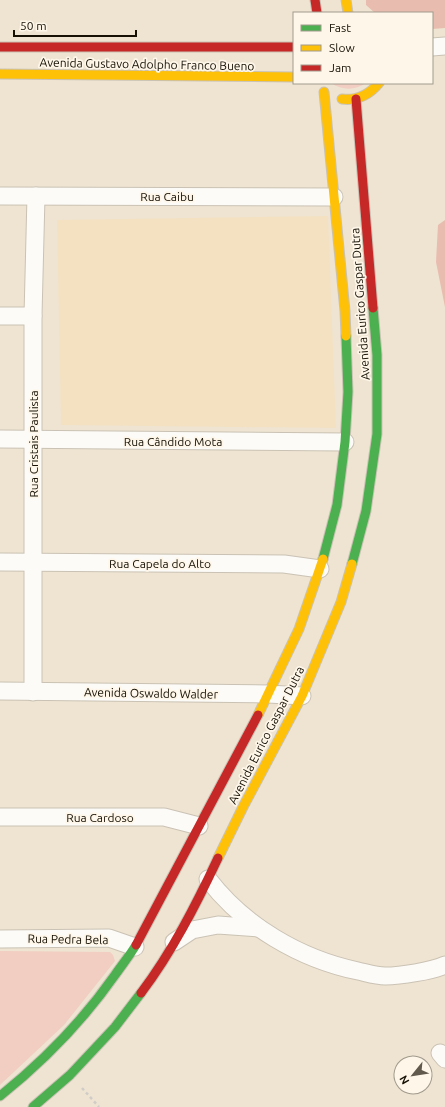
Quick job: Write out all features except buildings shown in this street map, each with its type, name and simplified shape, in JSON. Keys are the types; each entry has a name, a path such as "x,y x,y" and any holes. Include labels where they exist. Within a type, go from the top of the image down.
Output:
{"street":[{"path":"315,0 317,12"},
{"path":"346,0 348,12"},
{"path":"433,47 445,46"},
{"name":"Avenida Gustavo Adolpho Franco Bueno","path":"0,47 293,47"},
{"name":"Avenida Gustavo Adolpho Franco Bueno","path":"0,74 293,77"},
{"path":"317,84 324,92 334,97 356,99 376,88 378,84"},
{"name":"Avenida Eurico Gaspar Dutra","path":"0,1096 30,1072 71,1031 103,992 135,947 231,769 269,694 299,629 320,569 336,505 345,442 348,392 345,311 324,92"},
{"name":"Avenida Eurico Gaspar Dutra","path":"33,1107 70,1075 115,1028 157,972 196,904 243,807 302,696 340,602 366,511 377,434 377,355 356,99"},
{"name":"Rua Caibu","path":"0,196 334,197"},
{"name":"Rua Cristais Paulista","path":"33,692 33,316 36,196"},
{"path":"0,316 33,316"},
{"name":"Rua Cândido Mota","path":"0,439 345,442"},
{"name":"Rua Capela do Alto","path":"0,562 284,564 320,569"},
{"name":"Avenida Oswaldo Walder","path":"0,691 269,694 302,696"},
{"name":"Rua Cardoso","path":"0,817 164,817 199,826"},
{"path":"208,879 220,894 259,928 303,953 343,968 384,976 435,969 445,965"},
{"path":"174,942 192,930 218,925 259,928"},
{"name":"Rua Pedra Bela","path":"0,939 109,938 135,947"}],"path":[{"path":"70,1075 99,1107"}],"shaded area":[{"path":"366,0 445,0 445,28 433,29 433,12 374,12 366,5"},
{"path":"333,84 365,84 348,89"},
{"path":"328,216 336,428 61,425 57,220"},
{"path":"445,220 445,307 436,262 438,225"},
{"path":"0,951 110,952 115,961 64,1025 0,1085"}],"traffic: fast":[{"path":"352,564 366,511 377,434 377,355 373,308"},
{"path":"323,559 337,505 345,442 348,392 346,336"},
{"path":"0,1096 32,1069 62,1040 89,1009 136,945"},
{"path":"33,1107 70,1075 115,1027 141,993"}],"traffic: slow":[{"path":"346,0 348,12"},
{"path":"0,74 293,77"},
{"path":"342,99 358,98 367,94 378,84"},
{"path":"324,92 345,311 346,336"},
{"path":"258,715 299,629 323,559"},
{"path":"218,858 243,807 302,696 341,602 352,564"}],"traffic: jam":[{"path":"315,0 317,12"},
{"path":"0,47 293,47"},
{"path":"356,99 373,308"},
{"path":"136,945 258,715"},
{"path":"141,993 183,928 218,858"}]}
